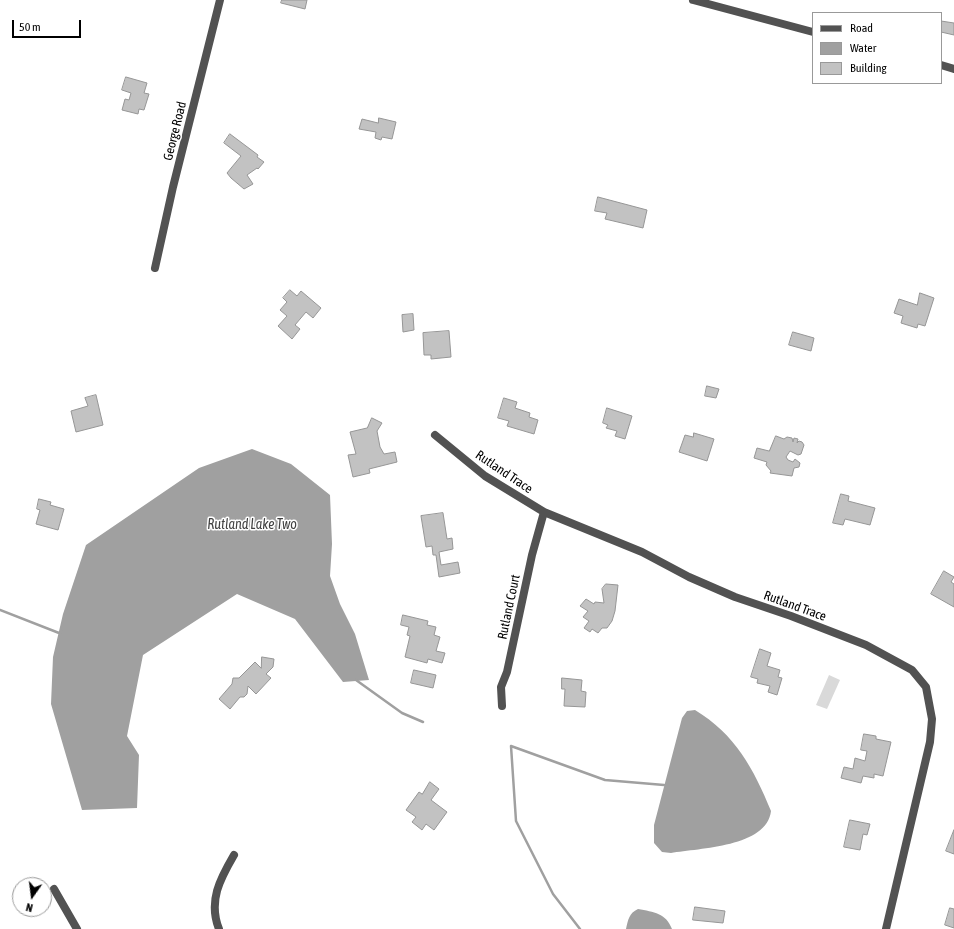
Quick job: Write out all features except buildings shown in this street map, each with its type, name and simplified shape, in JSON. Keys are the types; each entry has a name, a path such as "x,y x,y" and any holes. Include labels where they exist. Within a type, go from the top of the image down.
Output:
{"street":[{"name":"George Road","path":"155,268 173,187 220,0"},
{"path":"693,0 812,32"},
{"path":"942,65 954,69"},
{"name":"Rutland Trace","path":"435,435 485,476 544,512 642,552 688,577 734,597 791,616 866,645 912,670 926,687 932,719 930,742 886,929"},
{"name":"Rutland Court","path":"502,706 501,687 507,672 532,555 544,512"},
{"path":"219,929 214,918 213,906 215,894 234,855"},
{"path":"54,889 77,929"}],"shaded area":[{"path":"829,675 840,680 827,709 816,705"}],"water":[{"name":"Rutland Lake Two","path":"252,449 291,464 330,495 332,544 330,576 340,604 355,634 369,680 343,682 295,619 237,594 143,655 127,736 139,755 137,808 82,810 51,704 53,657 63,614 86,545 199,468"},
{"path":"695,710 721,730 742,754 758,781 771,811 767,823 758,832 745,839 714,847 671,853 662,852 654,843 654,825 682,718 687,711"},
{"path":"638,909 654,912 663,916 672,929 626,929 631,915"}],"waterway":[{"path":"0,610 59,633 62,631"},
{"path":"356,680 402,713 423,722"},
{"path":"580,929 553,894 516,821 511,746 605,780 664,785"}]}
